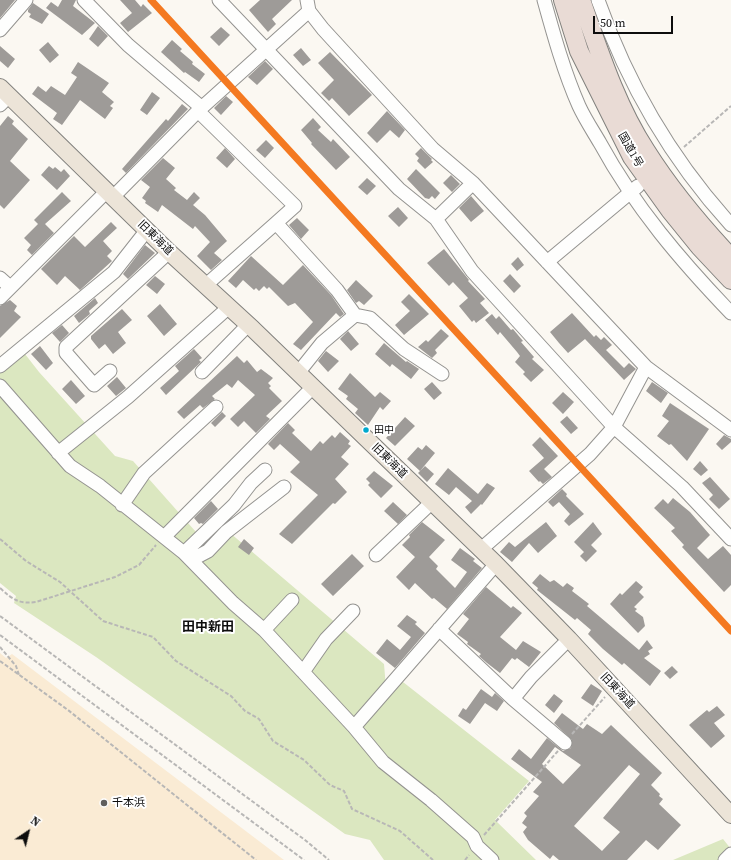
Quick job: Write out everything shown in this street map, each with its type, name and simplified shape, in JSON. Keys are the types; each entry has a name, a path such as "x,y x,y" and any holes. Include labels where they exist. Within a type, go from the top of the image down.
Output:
{"highway":[{"name":"国道1号","path":"563,0 579,51 632,157 670,210 700,247 731,280"},
{"name":"国道1号","path":"581,0 602,60 622,106 645,150 683,202 711,237 731,258"}],"main road":[{"name":"旧東海道","path":"3,96 248,324 496,564 569,639 731,815"}],"street":[{"path":"0,30 26,0"},
{"path":"84,0 128,45 200,110 295,206 206,285"},
{"path":"219,0 399,189 436,219 472,271 614,426 682,487 731,540"},
{"path":"544,0 559,53 579,107 634,189 644,214 699,280 731,313"},
{"path":"598,0 610,36 670,159 731,225"},
{"path":"0,298 266,49 308,5 433,149 473,183 646,367 731,430"},
{"path":"436,219 473,183"},
{"path":"547,262 634,189"},
{"path":"276,223 337,290 355,315 370,318 404,349 442,374"},
{"path":"0,366 114,272 147,230"},
{"path":"110,371 94,386 66,353 66,347 169,252"},
{"path":"0,278 10,287"},
{"path":"58,453 128,397 229,307"},
{"path":"298,373 322,343 355,315"},
{"path":"202,372 248,324"},
{"path":"480,550 590,454 614,426 646,367"},
{"path":"0,386 70,466 100,486 187,556 233,603 264,630 354,727 383,762 431,800 473,837 476,846 492,860"},
{"path":"164,537 313,387"},
{"path":"122,505 144,473 216,407"},
{"path":"187,556 234,505 251,483 266,470"},
{"path":"187,556 208,551 226,532 284,487"},
{"path":"376,555 432,503"},
{"path":"354,727 496,564"},
{"path":"264,630 292,600"},
{"path":"303,672 326,640 354,611"},
{"path":"439,629 513,699 565,743"},
{"path":"513,699 531,677 569,639"},
{"path":"725,860 731,854"}],"path":[{"path":"670,159 731,106"},
{"path":"0,588 11,598 23,604 36,602 72,591 115,577 139,565 164,537"},
{"path":"0,539 26,561 72,591 103,620 153,637 176,661 230,696 245,711 259,719 273,740 304,760 330,785 344,791 352,809 400,831 433,860"},
{"path":"0,616 299,836 329,860"},
{"path":"0,635 304,860"},
{"path":"0,647 16,666 20,676"},
{"path":"0,661 68,710 256,860"},
{"path":"465,860 614,688"}],"green space":[{"path":"18,345 39,372 115,456 133,461 196,532 216,521 384,664 386,688 403,682 529,781 495,820 536,860 384,860 370,840 345,834 96,657 14,603 16,596 0,583 0,359"},
{"path":"723,839 731,849 731,860 673,860"}],"sand":[{"name":"千本浜","path":"0,653 6,658 12,654 284,860 0,860"}],"building":[{"path":"0,0 15,0 0,18"},
{"path":"62,0 76,0 73,6 95,23 82,35 46,8 51,2 58,7"},
{"path":"120,0 135,0 141,7 143,4 152,13 128,32 120,23 132,13"},
{"path":"260,0 292,0 272,19 276,24 268,32 249,10"},
{"path":"33,3 49,14 42,24 29,17 31,14 28,10"},
{"path":"98,26 108,36 98,47 89,39"},
{"path":"221,27 230,35 219,46 210,37"},
{"path":"172,40 182,49 180,51 193,62 192,64 205,74 199,82 185,72 184,73 161,52"},
{"path":"48,42 59,55 50,63 39,50"},
{"path":"0,46 15,59 8,68 0,61"},
{"path":"301,48 311,60 303,66 293,55"},
{"path":"330,52 372,95 349,116 332,98 329,101 321,93 334,80 318,63"},
{"path":"265,61 273,69 257,85 248,77"},
{"path":"78,62 109,83 102,92 114,102 110,106 113,108 105,119 80,100 62,125 53,119 57,113 32,94 38,86 46,92 51,86 65,95 77,77 71,73"},
{"path":"152,92 160,98 147,115 140,110"},
{"path":"226,96 233,102 221,115 214,108"},
{"path":"182,104 188,109 126,173 122,169 166,119 168,121"},
{"path":"387,111 405,130 399,138 390,130 377,143 367,133"},
{"path":"8,116 14,121 12,124 28,139 10,161 30,180 4,209 0,205 0,126"},
{"path":"313,118 321,127 318,130 331,142 333,139 350,157 336,170 311,144 312,143 301,130"},
{"path":"266,140 274,148 265,158 256,150"},
{"path":"225,148 235,159 227,168 216,158"},
{"path":"421,148 433,162 425,169 417,161 419,158 415,154"},
{"path":"163,158 175,168 166,179 176,188 174,190 187,200 194,192 200,198 193,205 205,215 227,241 214,253 222,260 211,270 197,256 210,242 195,226 193,229 162,205 158,212 145,203 146,201 142,198 150,187 141,180"},
{"path":"49,166 53,169 55,167 61,172 64,169 70,176 57,190 41,175"},
{"path":"416,169 440,193 435,199 432,196 429,199 425,198 407,179"},
{"path":"451,175 460,184 452,192 443,183"},
{"path":"367,178 376,186 367,195 358,187"},
{"path":"62,192 71,201 45,224 54,233 32,255 27,250 31,245 24,238 38,224 34,220"},
{"path":"471,196 484,211 471,222 459,208"},
{"path":"398,207 408,218 399,227 388,216"},
{"path":"297,218 309,230 301,239 289,225"},
{"path":"111,222 117,228 103,241 112,251 107,256 112,261 80,290 65,276 57,285 41,269 74,236 85,247"},
{"path":"145,245 155,253 128,279 123,274"},
{"path":"444,249 469,280 468,281 485,299 480,303 489,313 476,323 474,320 472,322 459,306 468,298 453,282 449,286 427,263"},
{"path":"251,256 283,285 303,265 331,295 344,314 340,317 336,313 301,350 293,344 313,322 295,303 288,306 269,287 267,289 264,286 259,291 256,288 254,290 243,280 236,288 228,281"},
{"path":"518,257 524,265 517,271 511,264"},
{"path":"510,274 521,286 514,293 503,281"},
{"path":"155,276 165,284 157,294 146,285"},
{"path":"356,280 373,296 364,305 359,301 356,303 347,290"},
{"path":"409,294 429,314 404,335 395,325 410,311 401,302"},
{"path":"95,298 98,303 89,311 90,314 79,323 74,316"},
{"path":"10,300 17,306 14,311 21,317 0,338 0,306"},
{"path":"160,304 177,324 164,336 147,316"},
{"path":"122,309 132,320 118,332 126,343 113,354 105,344 99,349 91,339 91,336"},
{"path":"572,313 594,337 596,335 601,340 604,337 612,345 606,350 624,368 629,363 636,369 624,380 585,339 568,353 550,332"},
{"path":"492,314 496,319 499,316 511,330 513,329 523,341 521,342 534,357 532,359 544,370 531,382 523,374 525,372 515,362 520,356 500,332 498,335 485,320"},
{"path":"62,325 69,333 60,342 52,333"},
{"path":"441,329 449,336 435,350 437,353 432,358 418,347 426,340 428,342"},
{"path":"348,331 359,344 351,351 340,339"},
{"path":"384,343 406,362 407,361 419,369 411,379 392,364 390,367 375,354"},
{"path":"40,346 53,363 46,370 31,354"},
{"path":"194,349 202,358 199,360 201,362 166,395 160,388 179,371 175,366"},
{"path":"326,351 339,361 328,372 318,361"},
{"path":"237,356 244,363 247,360 257,372 261,369 273,378 268,383 271,386 269,388 282,401 266,416 270,419 256,433 244,421 238,427 230,419 255,395 238,380 232,388 227,384 212,396 215,399 203,408 200,405 184,419 177,412"},
{"path":"350,373 375,397 380,392 391,401 383,410 380,407 368,425 355,413 358,409 346,399 348,396 338,389"},
{"path":"117,377 126,388 116,396 107,386"},
{"path":"71,380 85,396 76,404 62,389"},
{"path":"432,382 442,393 434,400 424,389"},
{"path":"652,382 668,393 661,403 646,391"},
{"path":"563,392 574,402 563,414 552,403"},
{"path":"670,403 709,429 687,461 671,444 669,445 657,436 669,421 662,416"},
{"path":"222,412 226,416 215,427 211,423"},
{"path":"567,416 578,428 571,434 560,422"},
{"path":"405,417 415,426 395,446 386,438"},
{"path":"288,423 295,430 292,433 311,451 320,441 323,444 332,435 335,438 340,432 350,441 348,444 351,446 341,457 349,464 335,479 347,492 335,504 333,503 292,544 279,534 318,495 290,472 300,462 280,444 274,450 268,444"},
{"path":"724,435 731,439 731,442 722,450 716,444"},
{"path":"540,437 558,456 544,469 552,477 543,484 540,481 539,482 529,471 544,458 532,445"},
{"path":"426,445 435,453 420,471 407,459 418,447 422,450"},
{"path":"700,461 708,470 701,476 693,469"},
{"path":"425,466 434,474 427,482 418,473"},
{"path":"448,468 478,494 487,483 495,488 482,505 481,504 471,514 465,507 472,501 456,487 449,495 435,484"},
{"path":"374,471 393,486 381,498 368,485 370,483 366,479"},
{"path":"710,477 730,499 719,509 709,499 713,495 702,483"},
{"path":"562,489 567,494 566,496 584,514 569,526 564,521 570,514 559,502 553,507 548,502"},
{"path":"673,498 690,512 710,535 697,548 708,559 723,546 731,555 731,585 724,592 682,547 684,545 671,531 675,528 654,508 663,499 668,504"},
{"path":"211,501 218,509 203,524 199,524 194,518"},
{"path":"393,502 407,515 398,524 384,511"},
{"path":"422,522 445,540 429,557 438,566 436,569 455,588 467,572 451,560 460,548 475,559 473,561 482,568 447,609 434,598 432,599 415,583 409,590 396,577 415,557 402,545 410,537 409,535"},
{"path":"546,522 557,536 538,553 529,543 512,562 500,552 509,542 515,547"},
{"path":"593,522 602,534 591,545 597,551 586,562 580,556 584,552 574,542"},
{"path":"244,539 254,548 249,555 238,547"},
{"path":"352,554 364,566 333,596 321,584"},
{"path":"540,574 550,582 554,580 563,587 567,583 574,588 572,591 589,604 587,606 639,650 647,640 653,648 648,651 650,654 644,658 661,671 650,686 624,663 622,665 603,649 588,634 591,630 577,618 575,620 537,590 538,588 532,583"},
{"path":"636,581 643,587 639,592 644,597 634,607 637,609 635,611 643,617 645,626 638,633 610,604 620,593 622,595"},
{"path":"486,587 511,608 513,606 522,613 500,637 516,650 523,641 541,652 529,667 517,658 515,660 512,658 500,673 479,656 481,654 467,644 468,642 457,634 469,619 463,614"},
{"path":"407,615 417,622 415,624 425,633 395,668 376,653 387,639 400,650 411,637 397,626"},
{"path":"672,666 678,672 670,679 664,673"},
{"path":"591,684 602,691 593,706 581,698"},
{"path":"481,689 492,697 495,693 504,701 497,711 485,703 470,724 458,716 463,708 466,710"},
{"path":"554,694 563,701 554,713 545,705"},
{"path":"717,706 725,715 714,723 725,736 711,748 689,725 707,710 709,712"},
{"path":"562,713 583,729 587,724 602,734 611,725 662,773 651,785 663,799 659,804 681,825 658,850 646,840 627,860 559,860 553,855 550,859 528,840 523,832 527,827 522,823 527,816 524,813 539,796 533,792 542,782 511,759 519,749 531,759 547,738 563,751 571,748 572,740 554,723","holes":["555,747 581,765 563,784 542,764","629,765 640,774 603,818 620,832 602,851 574,826"]}],"transit line":[{"path":"151,0 731,631"}],"place":[{"name":"田中","path":"366,430"},
{"name":"千本浜","path":"104,803"}],"district":[{"name":"田中新田","path":"208,628"}]}
